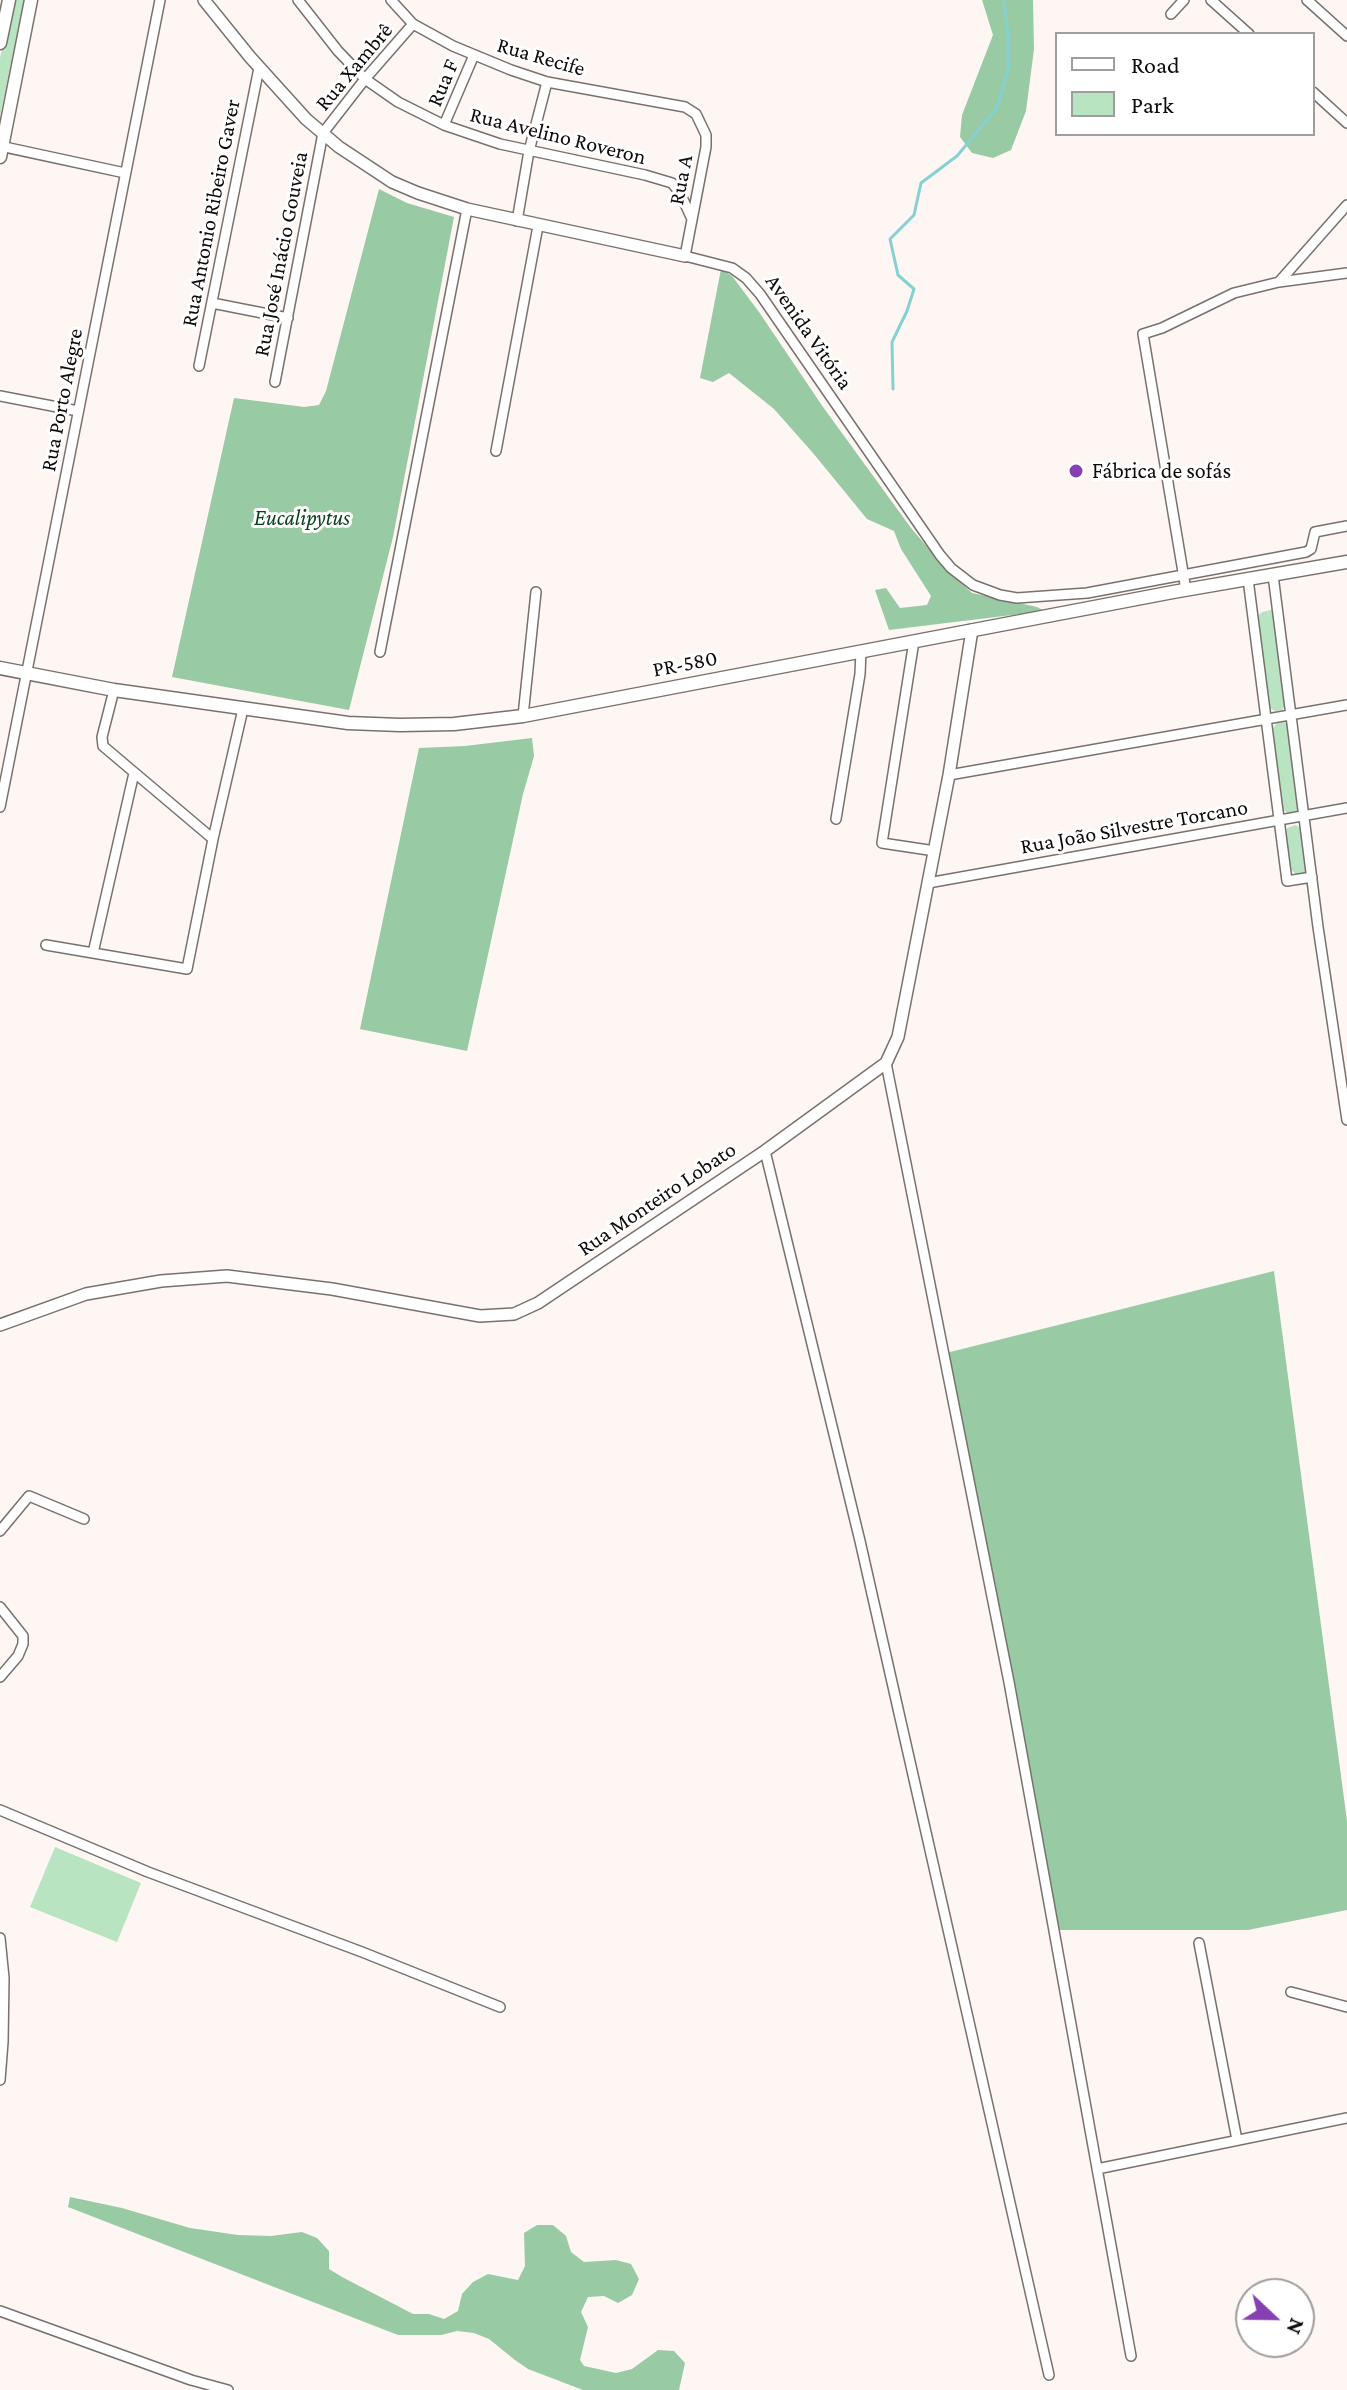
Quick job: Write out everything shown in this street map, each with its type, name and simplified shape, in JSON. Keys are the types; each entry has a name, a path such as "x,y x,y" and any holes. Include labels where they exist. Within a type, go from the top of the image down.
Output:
{"main road":[{"path":"0,43 9,0"},
{"path":"1,150 31,0"},
{"name":"PR-580","path":"0,668 114,690 348,723 454,724 523,716 1347,562"}],"street":[{"name":"Rua Porto Alegre","path":"0,807 160,0"},
{"name":"Avenida Vitória","path":"204,0 286,99 323,133 392,182 467,209 641,245 732,268 746,278 933,547 951,568 973,585 1017,598 1087,593 1306,552 1311,549 1315,532 1347,526"},
{"name":"Rua Avelino Roveron","path":"298,0 338,51 365,79 398,102 444,125 500,144 672,183 692,220"},
{"name":"Rua Recife","path":"391,0 413,24 474,55 547,82 685,107 696,114"},
{"path":"1171,14 1184,0"},
{"path":"1211,0 1247,32"},
{"path":"1307,0 1347,36"},
{"name":"Rua Xambrê","path":"323,133 413,24"},
{"name":"Rua F","path":"444,125 474,55"},
{"name":"Rua Antonio Ribeiro Gaver","path":"199,366 259,68"},
{"path":"517,221 529,151 547,82"},
{"path":"1315,94 1347,123"},
{"name":"Rua A","path":"685,256 706,147 706,135 696,114"},
{"name":"Rua José Inácio Gouveia","path":"275,382 323,133"},
{"path":"1,150 125,173"},
{"path":"1279,282 1347,205"},
{"path":"380,652 467,209"},
{"path":"496,451 538,226"},
{"path":"1186,590 1143,334 1234,293 1279,282 1347,273"},
{"path":"212,303 288,318"},
{"path":"0,396 78,411"},
{"path":"1273,575 1347,1120"},
{"path":"1248,579 1287,881 1312,877"},
{"path":"523,716 536,592"},
{"path":"972,630 935,851 898,1037 886,1063 1009,1682 1131,2356"},
{"path":"914,641 882,843 935,851"},
{"path":"836,819 861,651"},
{"path":"114,690 102,737 103,746 213,839"},
{"path":"949,775 1347,705"},
{"path":"46,945 187,969 243,709"},
{"path":"93,953 134,773"},
{"name":"Rua João Silvestre Torcano","path":"928,883 1347,808"},
{"name":"Rua Monteiro Lobato","path":"0,1325 86,1294 161,1281 227,1276 332,1289 480,1316 514,1314 538,1303 765,1151 886,1063"},
{"path":"765,1151 860,1541 1049,2375"},
{"path":"0,1531 29,1496 84,1519"},
{"path":"0,1607 23,1636 23,1644 18,1656 0,1677"},
{"path":"0,1810 148,1872 500,2007"},
{"path":"0,1938 4,1978 0,2080"},
{"path":"1199,1943 1237,2140"},
{"path":"1291,1992 1347,2007"},
{"path":"1097,2169 1347,2118"},
{"path":"0,2311 191,2380 228,2390"}],"green space":[{"path":"12,0 24,0 0,116 0,58"},
{"path":"982,0 1033,0 1034,49 1026,111 1011,150 993,158 972,153 960,137 962,115 993,35"},
{"name":"Eucalipytus","path":"379,189 407,203 454,217 393,537 349,710 172,677 234,398 304,407 319,405 326,391"},
{"path":"721,269 732,276 759,312 911,528 946,569 972,593 1045,611 889,630 875,590 886,588 900,608 927,605 931,596 901,549 894,531 867,519 774,409 729,373 713,382 700,378"},
{"path":"1271,610 1285,706 1275,711 1270,708 1258,616"},
{"path":"1277,723 1288,724 1299,809 1294,813 1283,810 1273,728"},
{"path":"532,738 534,756 467,1051 360,1029 419,748"},
{"path":"1295,825 1302,828 1307,869 1303,874 1296,874 1290,869 1286,831"},
{"path":"1274,1271 1347,1821 1347,1910 1248,1930 1056,1930 946,1353"},
{"path":"55,1847 141,1883 117,1942 30,1907"},
{"path":"70,2197 190,2228 238,2235 271,2236 302,2232 317,2238 329,2251 329,2269 342,2277 413,2314 429,2314 444,2319 458,2311 462,2294 473,2282 488,2274 518,2280 525,2266 524,2233 537,2225 553,2225 566,2236 571,2252 584,2262 616,2260 631,2264 639,2279 632,2295 618,2303 604,2296 588,2297 581,2312 588,2327 580,2360 584,2366 616,2373 632,2369 658,2350 674,2351 685,2363 679,2390 583,2390 528,2369 489,2339 474,2333 457,2331 441,2335 398,2335 68,2207"}],"waterway":[{"path":"893,389 892,342 914,289 898,275 890,239 914,215 921,183 957,156 997,108 1008,70 1004,0"}],"place":[{"name":"Fábrica de sofás","path":"1076,471"}]}
